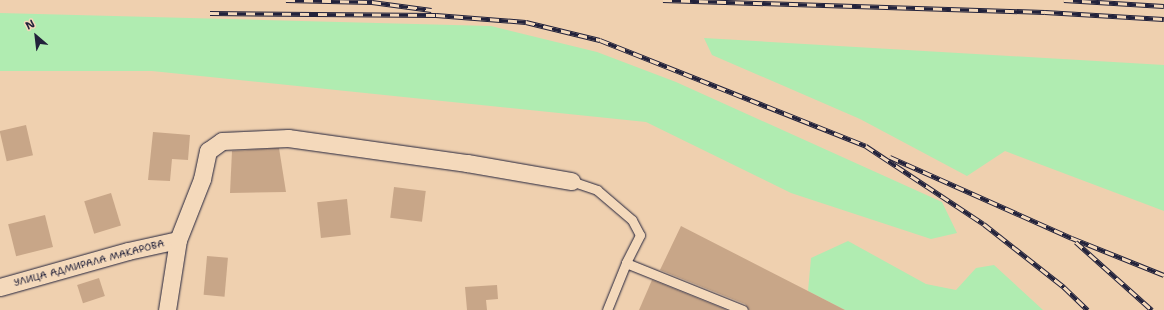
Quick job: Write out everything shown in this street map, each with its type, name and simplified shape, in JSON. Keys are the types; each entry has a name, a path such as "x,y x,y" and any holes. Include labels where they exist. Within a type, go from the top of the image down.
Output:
{"street":[{"path":"168,310 178,240 202,179 208,151 222,141 288,138 467,163 571,181"},
{"name":"УЛИЦА АДМИРАЛА МАКАРОВА","path":"0,287 128,251 178,240"}],"lane":[{"path":"571,181 597,190 632,220 640,235 626,263 607,310"},
{"path":"626,263 743,310"}],"green space":[{"path":"0,13 491,26 597,52 676,82 942,202 957,233 931,239 791,193 646,122 152,71 0,71"},
{"path":"704,38 1164,65 1164,211 1005,151 967,176 860,119 712,55"},
{"path":"848,241 926,284 956,290 976,268 994,265 1043,310 845,310 808,291 811,258"}],"building":[{"path":"26,125 33,155 7,161 0,131"},
{"path":"153,132 190,135 188,160 172,159 170,181 148,180"},
{"path":"279,148 286,192 230,193 232,151"},
{"path":"394,187 426,191 422,222 390,218"},
{"path":"111,193 121,226 94,234 84,201"},
{"path":"347,199 351,235 321,238 317,202"},
{"path":"45,215 53,247 16,256 8,224"},
{"path":"681,226 845,310 749,310 745,304 660,270"},
{"path":"207,256 228,258 225,297 204,295"},
{"path":"99,278 105,296 83,303 77,285"},
{"path":"652,280 655,281 727,310 639,310"},
{"path":"497,285 498,299 486,300 487,310 467,310 465,287"}],"railway":[{"path":"286,0 372,2 431,10"},
{"path":"663,0 1045,12 1164,19"},
{"path":"1064,0 1164,6"},
{"path":"210,13 436,15 526,22 600,40 866,146 984,224 1064,287 1088,310"},
{"path":"890,157 1072,238 1164,275"},
{"path":"1076,242 1152,310"}]}
